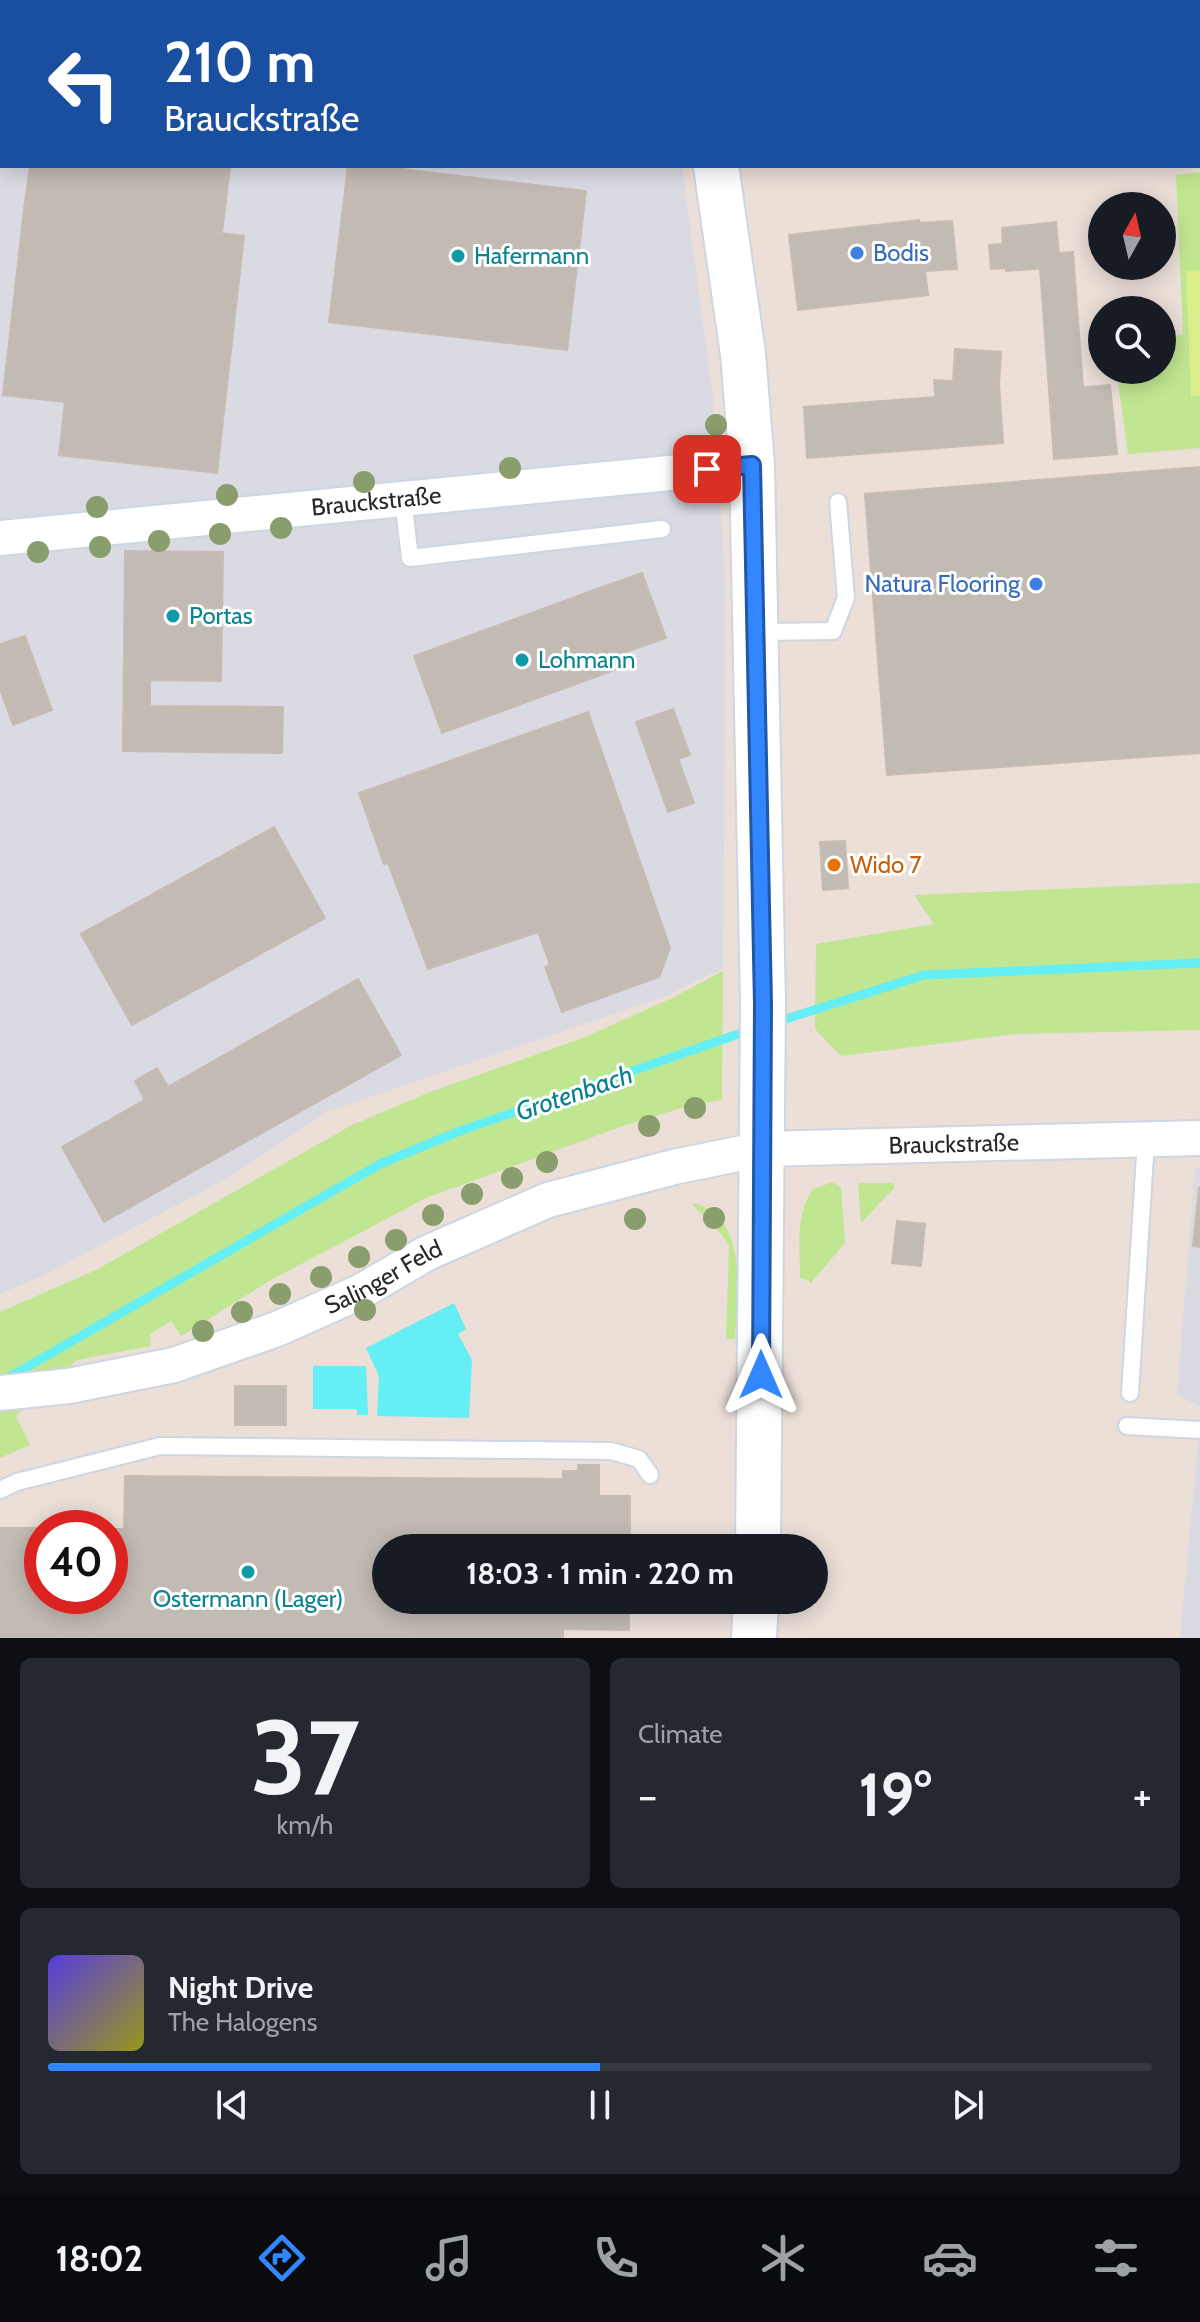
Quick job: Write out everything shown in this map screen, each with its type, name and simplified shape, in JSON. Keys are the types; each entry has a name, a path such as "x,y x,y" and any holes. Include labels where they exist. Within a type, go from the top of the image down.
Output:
{"street":[{"path":"716,168 743,354 752,465 763,1004 759,1534"},
{"name":"Brauckstraße","path":"0,538 752,465"},
{"name":"Brauckstraße","path":"762,1149 1200,1138"},
{"name":"Salinger Feld","path":"0,1393 47,1388 174,1365 277,1329 362,1291 427,1253 548,1200 674,1167 762,1149"},
{"path":"754,1638 755,1614"}],"lane":[{"path":"403,499 410,558 662,529"},
{"path":"757,632 833,631 846,598 838,502"},
{"path":"1130,1393 1146,1140"},
{"path":"1127,1426 1200,1430"},
{"path":"0,1490 17,1482 160,1446 611,1451 639,1459 650,1475"}],"shaded area":[{"path":"0,168 682,168 713,398 726,589 723,968 663,997 326,1112 226,1179 44,1275 0,1294"},
{"path":"1195,1168 1200,1168 1200,1407 1177,1394"},
{"path":"1200,1423 1200,1638 1180,1638"}],"green space":[{"path":"1200,172 1200,448 1128,454 1118,384 1176,384 1176,336 1183,334 1176,175"},
{"path":"1200,270 1200,396 1191,397 1186,271"},
{"path":"1200,883 1200,1030 1016,1034 841,1056 815,1029 816,944 934,924 914,895"},
{"path":"723,971 722,1100 688,1106 623,1126 426,1198 269,1281 181,1336 171,1321 150,1334 151,1346 77,1360 16,1416 30,1445 0,1458 0,1312 96,1270 352,1125 430,1092 583,1038"},
{"path":"833,1182 841,1188 845,1243 810,1284 808,1280 800,1278 803,1210 813,1189"},
{"path":"858,1183 894,1183 894,1188 861,1223"},
{"path":"692,1203 710,1210 723,1223 731,1240 738,1280 735,1339 726,1339 729,1247"}],"water":[{"path":"454,1303 466,1329 458,1334 472,1360 469,1418 377,1416 379,1376 366,1348"},
{"path":"313,1366 366,1366 368,1415 357,1415 357,1409 313,1409"}],"building":[{"path":"30,168 230,168 222,233 24,210"},
{"name":"Hafermann","path":"348,168 393,168 586,191 567,350 329,322"},
{"path":"24,210 244,236 217,473 59,455 65,402 3,395"},
{"name":"Bodis","path":"919,220 928,295 798,310 789,235"},
{"path":"952,221 957,269 925,271 919,223"},
{"path":"1056,222 1060,267 1006,271 1006,268 991,269 989,245 1003,244 1002,228"},
{"path":"1073,252 1083,387 1049,390 1040,268 1060,267 1059,253"},
{"path":"955,349 1001,352 999,384 953,381"},
{"path":"934,380 999,384 1003,443 939,448"},
{"path":"1110,385 1117,454 1054,459 1049,390"},
{"path":"935,397 939,448 807,458 804,407"},
{"name":"Natura Flooring","path":"1200,467 1200,753 887,775 865,494"},
{"name":"Portas","path":"125,551 223,552 221,681 150,680 150,706 283,707 282,753 123,751"},
{"path":"642,573 666,638 626,652 602,587"},
{"name":"Lohmann","path":"602,587 631,664 442,733 414,656"},
{"path":"25,636 52,710 13,725 0,689 0,644"},
{"path":"673,709 690,755 678,759 694,803 668,812 636,722"},
{"path":"588,712 670,948 659,977 562,1012 545,967 550,965 538,932 428,969 388,863 384,864 359,793"},
{"path":"274,827 325,918 132,1025 81,934"},
{"name":"Wido 7","path":"845,841 848,888 823,890 820,842"},
{"path":"358,979 401,1055 185,1176 145,1100"},
{"path":"157,1068 168,1087 145,1100 135,1081"},
{"path":"145,1100 185,1176 104,1222 62,1147"},
{"path":"1200,1188 1200,1247 1193,1246"},
{"path":"897,1221 925,1224 921,1266 892,1263"},
{"path":"235,1386 286,1386 286,1425 235,1425"},
{"path":"578,1465 599,1465 599,1496 630,1496 630,1534 564,1534 564,1523 578,1523"},
{"name":"Ostermann (Lager)","path":"563,1471 578,1471 578,1523 564,1523 564,1534 372,1534 372,1614 563,1614 563,1638 0,1638 0,1528 24,1528 24,1614 128,1614 125,1476 563,1479"},
{"path":"563,1614 629,1614 629,1630 563,1629"}],"waterway":[{"name":"Grotenbach","path":"776,1022 924,975 1200,963"},
{"name":"Grotenbach","path":"6,1379 380,1164 460,1131 750,1030"}],"place":[{"name":"Bodis","path":"857,253"},
{"name":"Hafermann","path":"458,256"},
{"name":"Natura Flooring","path":"1036,584"},
{"name":"Portas","path":"173,616"},
{"name":"Lohmann","path":"522,660"},
{"name":"Wido 7","path":"834,865"},
{"name":"Ostermann (Lager)","path":"248,1572"}],"route":[{"path":"707,469 752,465 763,1004 761,1375"}]}
